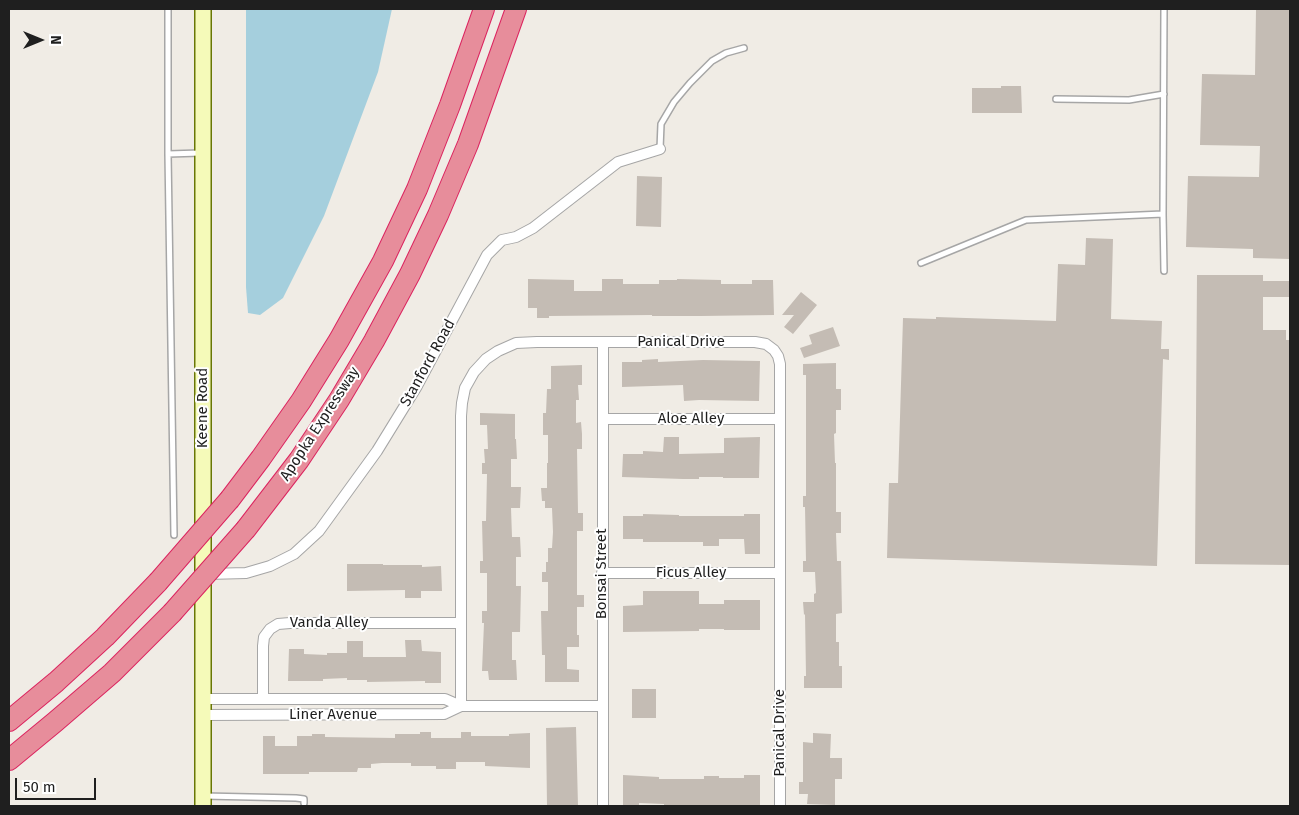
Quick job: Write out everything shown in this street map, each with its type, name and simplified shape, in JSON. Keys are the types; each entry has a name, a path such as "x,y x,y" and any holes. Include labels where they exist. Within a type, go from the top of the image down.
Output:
{"highway":[{"name":"Apopka Expressway","path":"9,721 91,650 158,582 230,499 262,458 301,401 339,340 383,260 417,189 450,105 484,9"},
{"name":"Apopka Expressway","path":"9,760 112,673 172,613 246,529 299,460 339,400 374,341 410,274 438,215 468,144 516,9"}],"main road":[{"name":"Keene Road","path":"203,9 203,801"}],"street":[{"name":"Stanford Road","path":"203,574 246,573 270,566 294,554 319,531 377,451 416,386 487,255 502,240 516,238 533,228 618,162 660,148"},
{"name":"Bonsai Street","path":"603,342 603,806"},
{"name":"Panical Drive","path":"461,706 461,416 465,388 474,372 486,359 516,343 756,342 766,344 774,350 780,364 780,806"},
{"name":"Aloe Alley","path":"603,419 780,419"},
{"name":"Ficus Alley","path":"602,573 780,573"},
{"name":"Vanda Alley","path":"263,699 264,637 270,629 278,624 461,623"},
{"name":"Liner Avenue","path":"203,699 445,699 461,706 602,706"},
{"name":"Liner Avenue","path":"203,715 444,714 461,706"}],"lane":[{"path":"168,9 168,154 174,535"},
{"path":"1164,9 1164,271"},
{"path":"660,148 661,124 674,102 712,61 726,53 744,48"},
{"path":"1056,99 1129,100 1164,94"},
{"path":"168,154 203,153"},
{"path":"921,263 1026,220 1163,214"},
{"path":"203,801 304,798 304,803"}],"water":[{"path":"246,9 392,9 378,72 324,216 283,298 260,315 248,313 246,287"}],"building":[{"path":"1256,9 1290,9 1290,259 1253,258 1253,249 1186,247 1188,176 1259,177 1260,146 1200,145 1202,74 1255,75"},
{"path":"1001,86 1021,86 1022,113 972,113 972,88 1001,88"},
{"path":"637,176 662,177 661,227 636,226"},
{"path":"1086,238 1113,239 1111,319 1162,321 1161,349 1169,349 1169,360 1163,359 1157,566 887,558 889,483 898,483 903,318 936,319 936,317 1056,321 1058,264 1085,265"},
{"path":"1197,275 1263,275 1263,281 1290,281 1290,297 1263,297 1263,330 1286,330 1286,340 1290,340 1290,565 1195,564"},
{"path":"528,279 574,280 574,291 602,291 602,279 623,279 623,284 659,284 659,280 677,279 721,280 721,284 752,284 752,280 773,280 774,315 549,316 549,318 537,318 537,308 528,308"},
{"path":"801,292 817,305 793,334 784,327 794,315 782,315"},
{"path":"833,327 840,346 804,358 800,348 812,344 809,335"},
{"path":"658,359 658,362 703,360 760,361 759,401 684,401 683,385 622,387 622,362 642,362 642,360"},
{"path":"836,363 836,389 841,389 841,410 836,410 836,433 834,434 836,512 841,512 841,533 836,533 837,561 841,561 842,613 836,614 836,642 839,642 839,666 842,666 842,688 804,688 804,676 806,676 805,614 803,602 814,602 814,594 816,593 815,572 803,572 803,561 806,561 803,496 806,496 806,375 803,375 803,364"},
{"path":"582,365 582,385 578,385 579,400 576,400 576,423 581,422 582,434 582,449 577,449 578,513 583,513 583,531 577,531 577,595 584,595 584,607 577,607 579,647 567,647 567,669 579,670 579,682 545,682 545,655 542,655 541,611 548,611 548,582 542,582 542,572 546,572 548,548 552,548 553,532 552,508 545,508 545,501 542,501 541,488 547,488 548,463 548,435 543,435 543,413 546,413 547,389 551,389 551,366"},
{"path":"480,413 515,414 517,459 511,459 511,487 521,487 520,508 511,508 512,537 520,537 521,557 516,557 516,586 521,586 520,632 512,632 512,660 516,660 517,680 489,680 488,671 482,671 484,623 482,623 482,611 487,611 487,573 480,573 480,561 483,561 482,521 486,521 487,474 482,474 482,463 485,463 484,449 488,449 487,425 480,425"},
{"path":"664,437 679,437 679,454 724,453 724,438 760,437 759,478 699,477 699,479 683,479 622,477 623,454 643,454 643,451 663,452"},
{"path":"643,514 744,516 744,514 760,514 760,554 745,554 744,539 719,539 719,546 703,546 703,542 643,542 643,539 623,539 623,516 643,516"},
{"path":"347,564 441,566 442,591 421,591 421,598 405,598 405,590 347,591"},
{"path":"643,591 699,591 699,604 724,604 724,600 760,600 760,630 699,629 699,631 623,632 623,606 643,605"},
{"path":"405,640 421,640 422,651 441,652 441,683 425,683 425,681 367,682 367,680 347,680 347,678 323,679 323,681 288,681 289,649 304,649 304,654 327,655 327,653 347,653 347,641 363,641 363,657 406,657"},
{"path":"632,689 656,689 656,718 632,718"},
{"path":"576,727 578,806 547,806 546,728"},
{"path":"420,732 431,732 431,738 461,738 461,732 471,732 471,736 509,736 509,734 530,733 530,768 485,766 485,762 456,762 456,769 436,769 436,766 411,766 411,763 382,763 371,764 371,768 358,768 357,772 263,774 263,736 275,736 275,746 297,746 297,736 312,736 312,734 325,734 325,737 395,738 395,734 420,734"},
{"path":"813,733 831,734 830,758 842,758 842,779 835,779 835,805 807,804 808,794 799,794 799,782 803,782 803,742 813,743"},
{"path":"623,775 659,777 659,779 704,779 704,776 744,778 744,775 760,775 760,806 664,806 664,804 639,803 639,806 623,806"}]}
